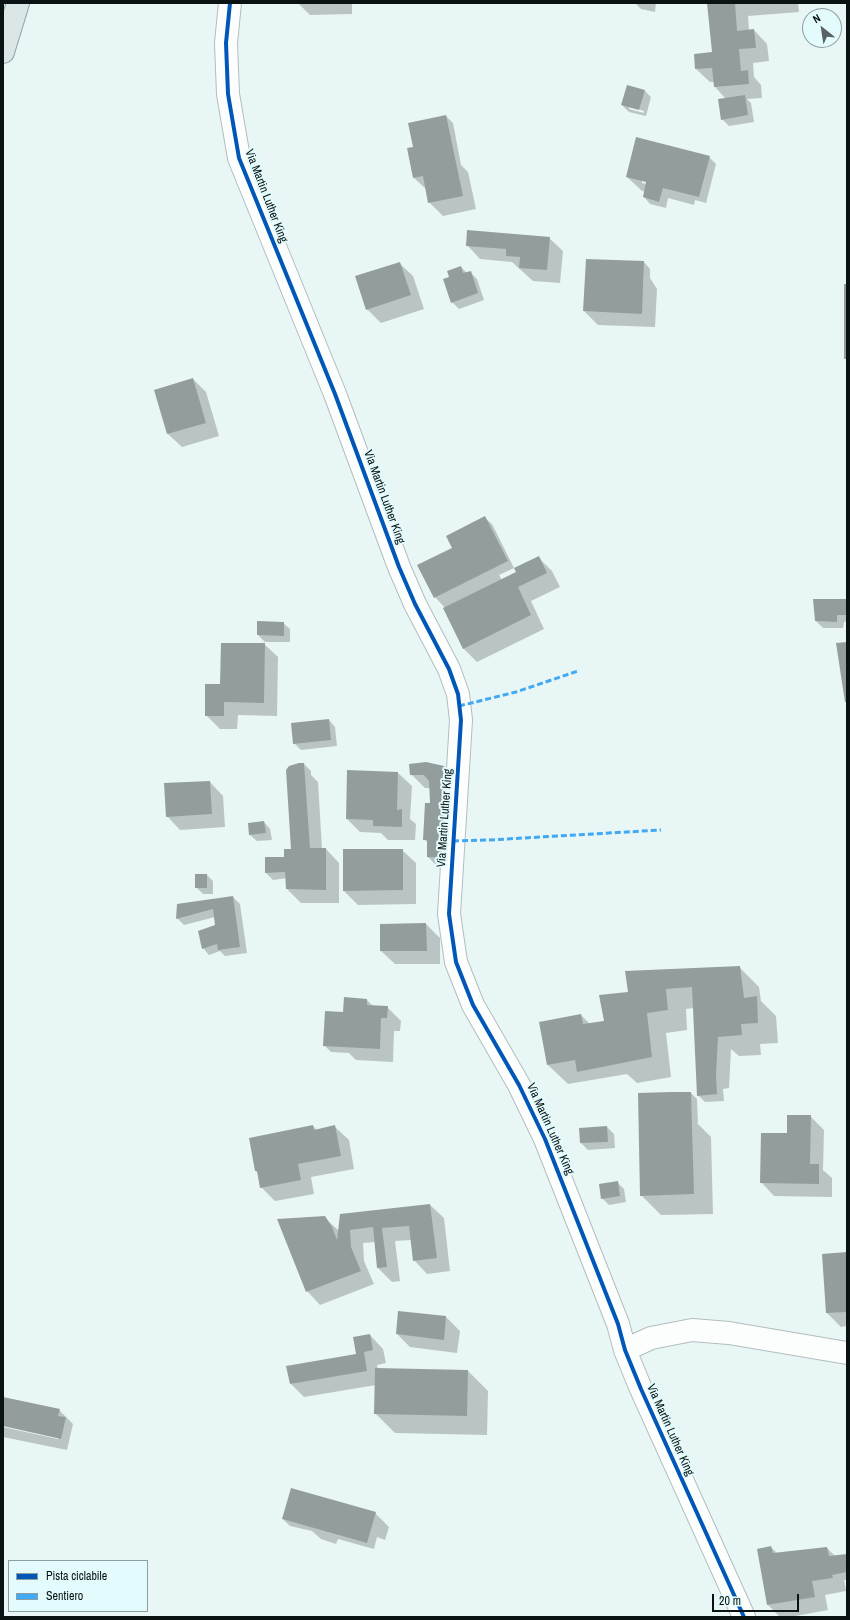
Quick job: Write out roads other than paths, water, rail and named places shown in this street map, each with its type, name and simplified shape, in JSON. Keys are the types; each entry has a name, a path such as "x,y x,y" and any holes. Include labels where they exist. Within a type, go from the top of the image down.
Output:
{"main road":[{"path":"3,52 18,3"}],"street":[{"name":"Via Martin Luther King","path":"230,3 226,43 228,94 238,158 336,394 414,604 449,669 458,694 461,720 448,914 456,962 473,1005 519,1085 545,1139 618,1324 625,1350 640,1389 744,1617"},
{"path":"625,1350 651,1338 692,1330 729,1333 847,1353"}]}
